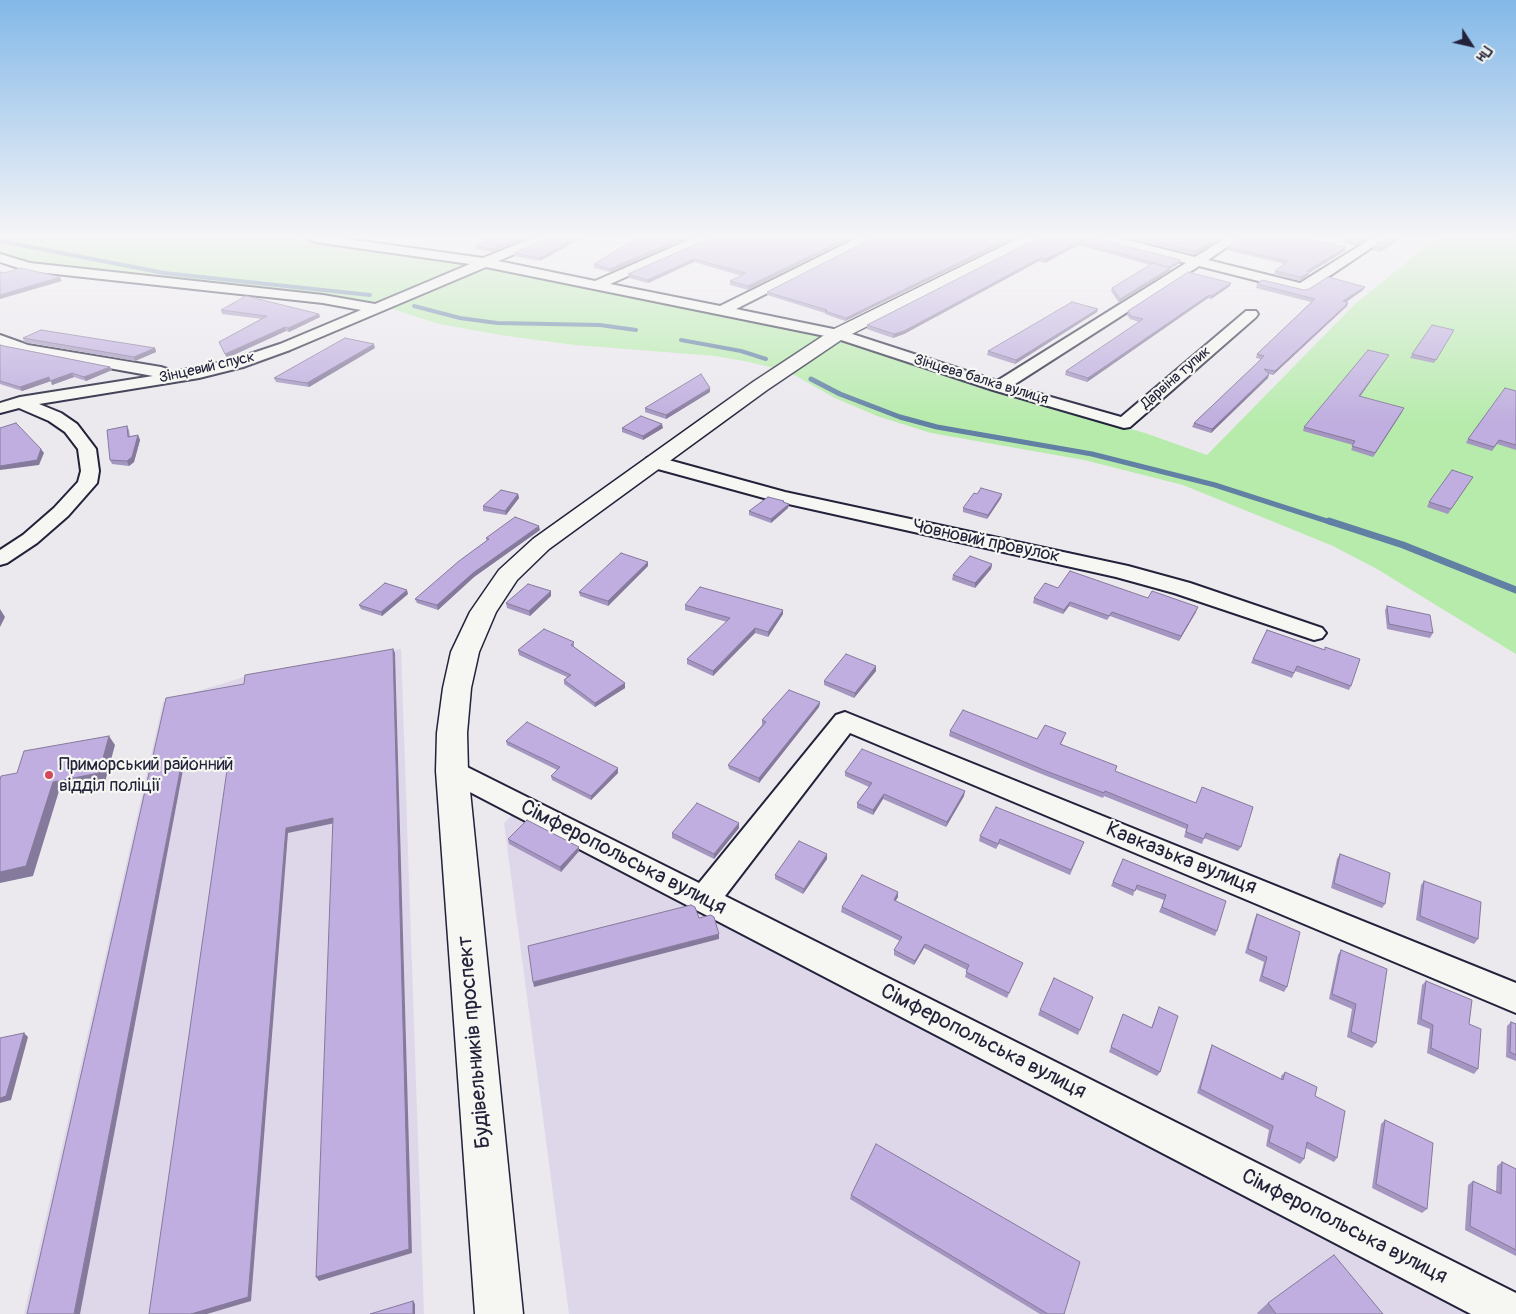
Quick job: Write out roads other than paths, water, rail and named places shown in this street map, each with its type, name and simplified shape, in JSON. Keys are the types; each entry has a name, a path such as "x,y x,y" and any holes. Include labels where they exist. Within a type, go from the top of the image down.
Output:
{"street":[{"path":"325,299 375,308"},
{"name":"Зінцевий спуск","path":"0,408 20,402 180,376 238,364 285,347 395,299"},
{"name":"Зінцева балка вулиця","path":"668,299 838,334 999,387 1124,423"},
{"path":"721,311 744,299"},
{"path":"452,771 452,733 457,688 466,652 483,612 508,575 541,544 760,386 838,334 907,299"},
{"path":"999,387 1137,299"},
{"name":"Дарвіна тупик","path":"1124,423 1251,314"},
{"path":"0,340 25,349 180,376"},
{"path":"0,559 30,538 61,512 87,483 90,471 86,449 72,428 55,417 20,402"},
{"name":"Човновий провулок","path":"654,462 782,497 1120,571 1182,588 1314,633"},
{"name":"Кавказька вулиця","path":"704,900 845,721 1516,998"},
{"name":"Сімферопольська вулиця","path":"452,771 1514,1314"},
{"name":"Будівельників проспект","path":"452,771 499,1314"}],"waterway":[{"path":"414,306 460,318 497,323 600,325 636,330"},
{"path":"681,340 741,351 766,359"},
{"path":"811,379 840,394 900,417 937,427 1092,454 1215,485 1333,523"},
{"path":"1329,521 1403,545 1516,590"}],"place":[{"name":"Приморський районний відділ поліції","path":"49,775"}]}
